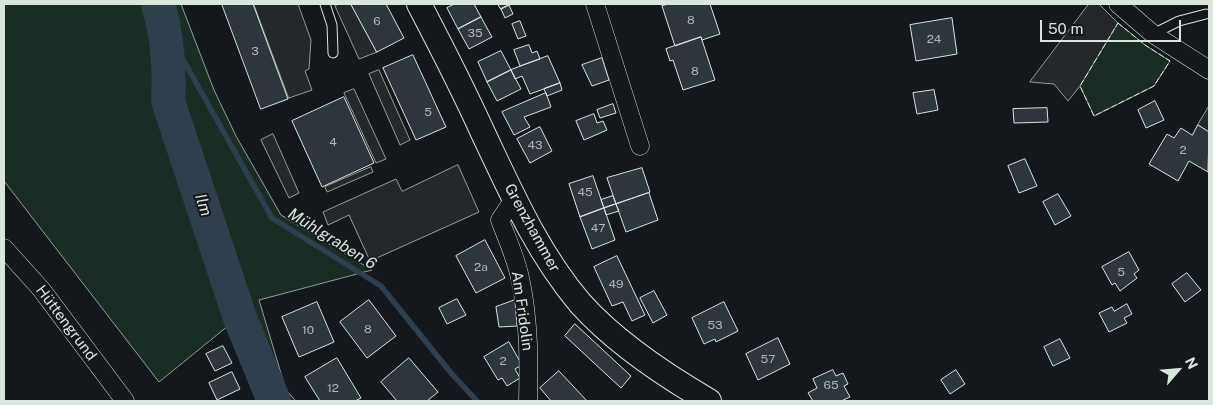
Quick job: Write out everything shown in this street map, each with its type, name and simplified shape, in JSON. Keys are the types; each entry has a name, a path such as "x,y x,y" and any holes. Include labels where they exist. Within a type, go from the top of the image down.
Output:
{"main road":[{"name":"Grenzhammer","path":"419,4 458,80 514,199 560,278 582,304 664,375 709,401"}],"street":[{"path":"595,4 640,146"},
{"path":"1118,4 1153,34 1209,70"},
{"name":"Am Fridolin","path":"514,199 500,220 520,276 529,359 528,401"},
{"name":"Hüttengrund","path":"4,248 41,289 125,401"}],"lane":[{"path":"325,4 332,25 333,53"},
{"path":"1153,34 1179,21 1206,14"}],"green space":[{"path":"4,4 181,4 214,90 236,136 281,215 372,270 259,300 286,390 296,401 265,401 234,321 159,382 4,181"},
{"path":"1118,23 1145,45 1170,61 1154,86 1094,116 1080,86"}],"shaded area":[{"path":"254,4 298,4 311,40 309,69 305,71 312,90 289,98"},
{"path":"351,4 377,52 359,59 335,6"},
{"path":"1089,4 1099,4 1118,23 1080,86 1068,101 1054,84 1030,82"},
{"path":"379,70 410,140 400,145 369,74"},
{"path":"354,89 386,159 376,163 344,93"},
{"path":"1209,106 1209,132 1198,125"},
{"path":"273,134 299,193 289,198 261,140"},
{"path":"458,165 479,212 370,261 349,215 328,225 323,212 396,179 402,191"},
{"path":"371,167 373,172 327,192 325,187"}],"building":[{"path":"222,4 253,4 288,99 261,109"},
{"path":"351,4 386,4 404,38 377,52"},
{"path":"455,4 474,4 481,17 458,29 447,8"},
{"path":"498,4 512,4 501,9"},
{"path":"669,4 710,4 720,34 702,40 701,37 675,46 662,6"},
{"path":"509,5 513,14 505,18 501,9"},
{"path":"481,17 492,37 469,49 458,29"},
{"path":"952,18 957,54 916,61 910,25"},
{"path":"520,21 526,36 518,39 512,24"},
{"path":"701,37 715,80 683,90 673,60 670,61 666,49"},
{"path":"529,45 532,53 537,51 540,59 520,66 514,50"},
{"path":"501,51 511,70 487,82 478,62"},
{"path":"413,55 446,127 416,140 383,68"},
{"path":"548,56 560,83 530,94 522,76 515,79 511,70"},
{"path":"602,58 609,80 592,86 582,65"},
{"path":"511,70 521,89 497,101 487,82"},
{"path":"560,83 562,90 547,96 544,89"},
{"path":"934,90 938,110 917,114 913,93"},
{"path":"546,93 551,107 524,117 530,127 514,135 502,112"},
{"path":"344,97 374,163 322,187 292,121"},
{"path":"1155,101 1164,120 1146,128 1138,110"},
{"path":"613,104 616,113 600,118 597,110"},
{"path":"1047,108 1048,122 1014,123 1013,109"},
{"path":"594,114 597,123 603,121 607,130 584,140 576,121"},
{"path":"1198,125 1209,132 1208,172 1189,161 1178,181 1149,164 1167,134 1174,138 1181,128 1192,135"},
{"path":"540,127 552,151 530,163 517,139"},
{"path":"1025,159 1037,186 1019,193 1008,166"},
{"path":"642,168 650,192 616,204 607,178"},
{"path":"593,176 604,208 580,217 569,184"},
{"path":"649,193 658,220 626,232 616,204"},
{"path":"1058,194 1071,216 1055,225 1043,202"},
{"path":"613,196 616,204 604,208 601,200"},
{"path":"616,204 619,211 606,215 604,208"},
{"path":"604,208 615,240 592,249 580,217"},
{"path":"485,240 505,278 476,293 456,256"},
{"path":"1129,252 1139,270 1134,274 1137,278 1120,291 1115,283 1112,285 1102,267"},
{"path":"617,256 645,315 632,321 623,302 612,306 594,267"},
{"path":"1187,273 1201,290 1185,302 1172,284"},
{"path":"654,291 667,315 653,323 640,298"},
{"path":"457,299 466,315 447,324 439,308"},
{"path":"369,300 396,336 367,358 340,322"},
{"path":"515,300 517,326 499,327 496,307"},
{"path":"317,302 334,342 299,357 282,317"},
{"path":"724,302 738,331 716,342 715,339 704,344 692,318"},
{"path":"1127,304 1132,314 1124,318 1127,323 1109,332 1099,313 1112,307 1114,311"},
{"path":"575,324 631,376 621,388 565,336"},
{"path":"778,338 790,364 758,380 746,354"},
{"path":"1060,339 1070,358 1053,366 1044,347"},
{"path":"509,342 522,365 515,369 520,378 507,386 502,378 498,380 484,357"},
{"path":"223,346 232,363 215,371 206,354"},
{"path":"337,358 361,398 355,401 320,401 305,377"},
{"path":"409,358 438,392 427,401 397,401 381,382"},
{"path":"833,370 836,376 843,373 848,384 844,386 850,397 841,401 813,401 808,393 817,388 813,379"},
{"path":"956,370 965,384 950,394 941,380"},
{"path":"559,371 587,401 551,401 540,388"},
{"path":"232,372 240,389 217,400 209,383"}],"waterway":[{"name":"Ilm","path":"158,4 168,52 168,101 240,318 274,401"},
{"name":"Mühlgraben 6","path":"167,31 272,218 381,286 451,373 477,401"}],"fence":[{"path":"1118,23 1145,45 1170,61 1154,86 1094,116 1080,86 1118,23"}]}
